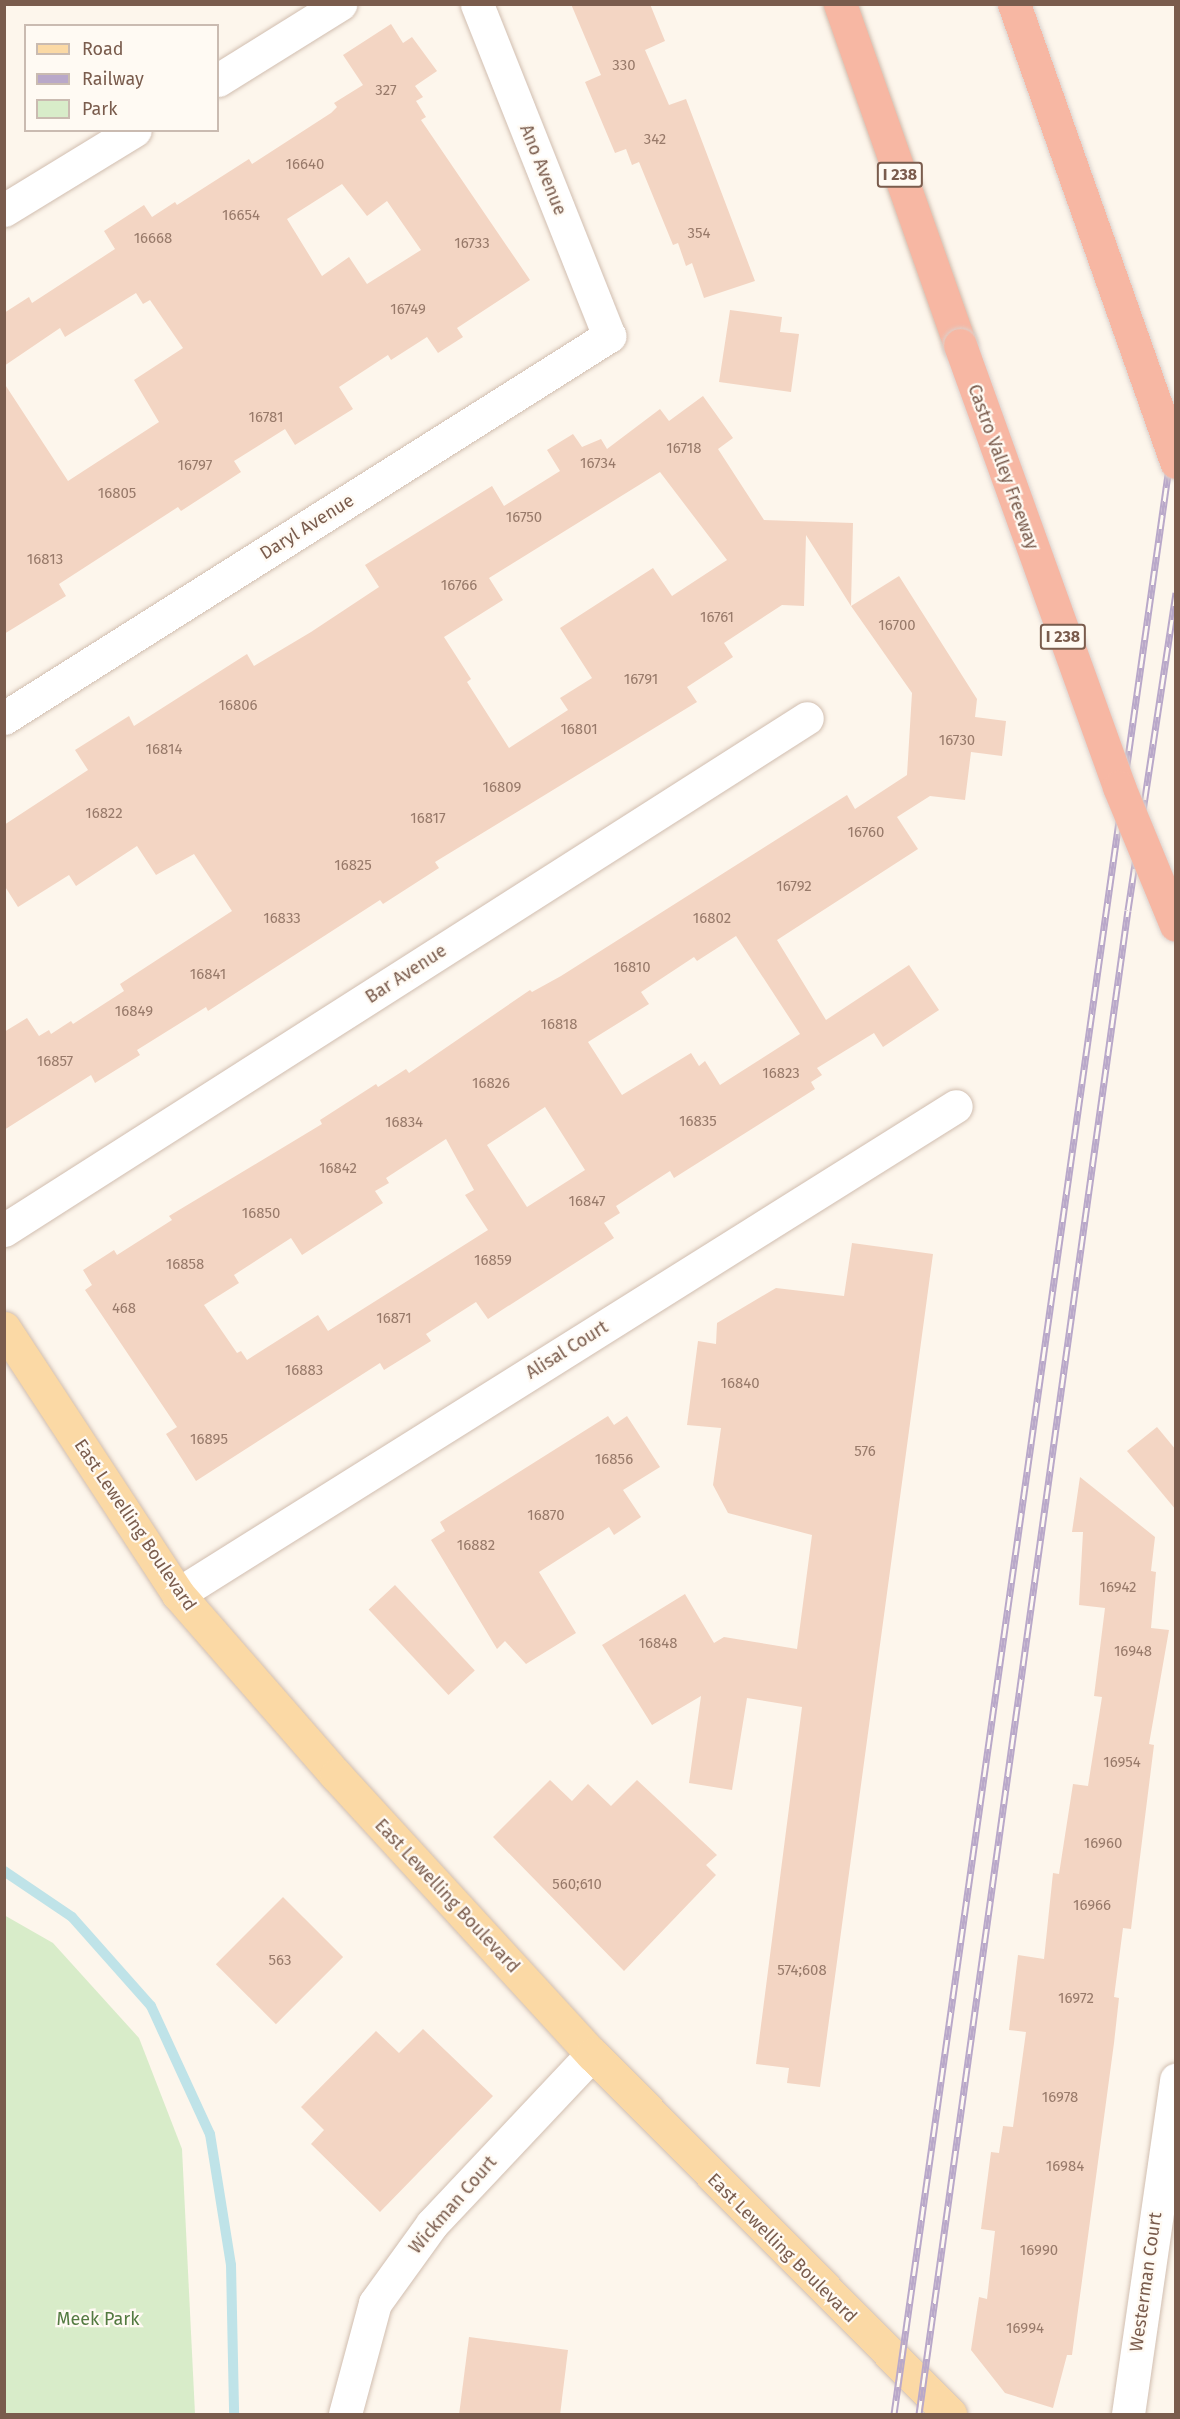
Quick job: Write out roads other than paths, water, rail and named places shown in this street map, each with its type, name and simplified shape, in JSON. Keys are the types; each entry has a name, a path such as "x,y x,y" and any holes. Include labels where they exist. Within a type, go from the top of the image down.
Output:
{"highway":[{"name":"Castro Valley Freeway","path":"840,4 1099,733 1176,926"},
{"path":"1014,4 1176,462"}],"main road":[{"name":"East Lewelling Boulevard","path":"4,1328 178,1594 336,1775 592,2054 950,2415"}],"street":[{"path":"219,79 340,4"},
{"name":"Ano Avenue","path":"477,4 609,336"},
{"path":"4,210 132,132"},
{"name":"Daryl Avenue","path":"4,718 609,336"},
{"name":"Bar Avenue","path":"4,1230 807,718"},
{"name":"Alisal Court","path":"178,1594 956,1106"},
{"name":"Wickman Court","path":"345,2415 375,2303 432,2224 592,2054"},
{"name":"Westerman Court","path":"1128,2415 1176,2079"}],"waterway":[{"path":"4,1871 72,1917 151,2006 210,2134 231,2265 234,2414"}],"railway":[{"path":"894,2414 1176,417"},
{"path":"919,2414 1128,910 1176,593"}],"park label":[{"name":"Meek Park","path":"98,2319"}]}
